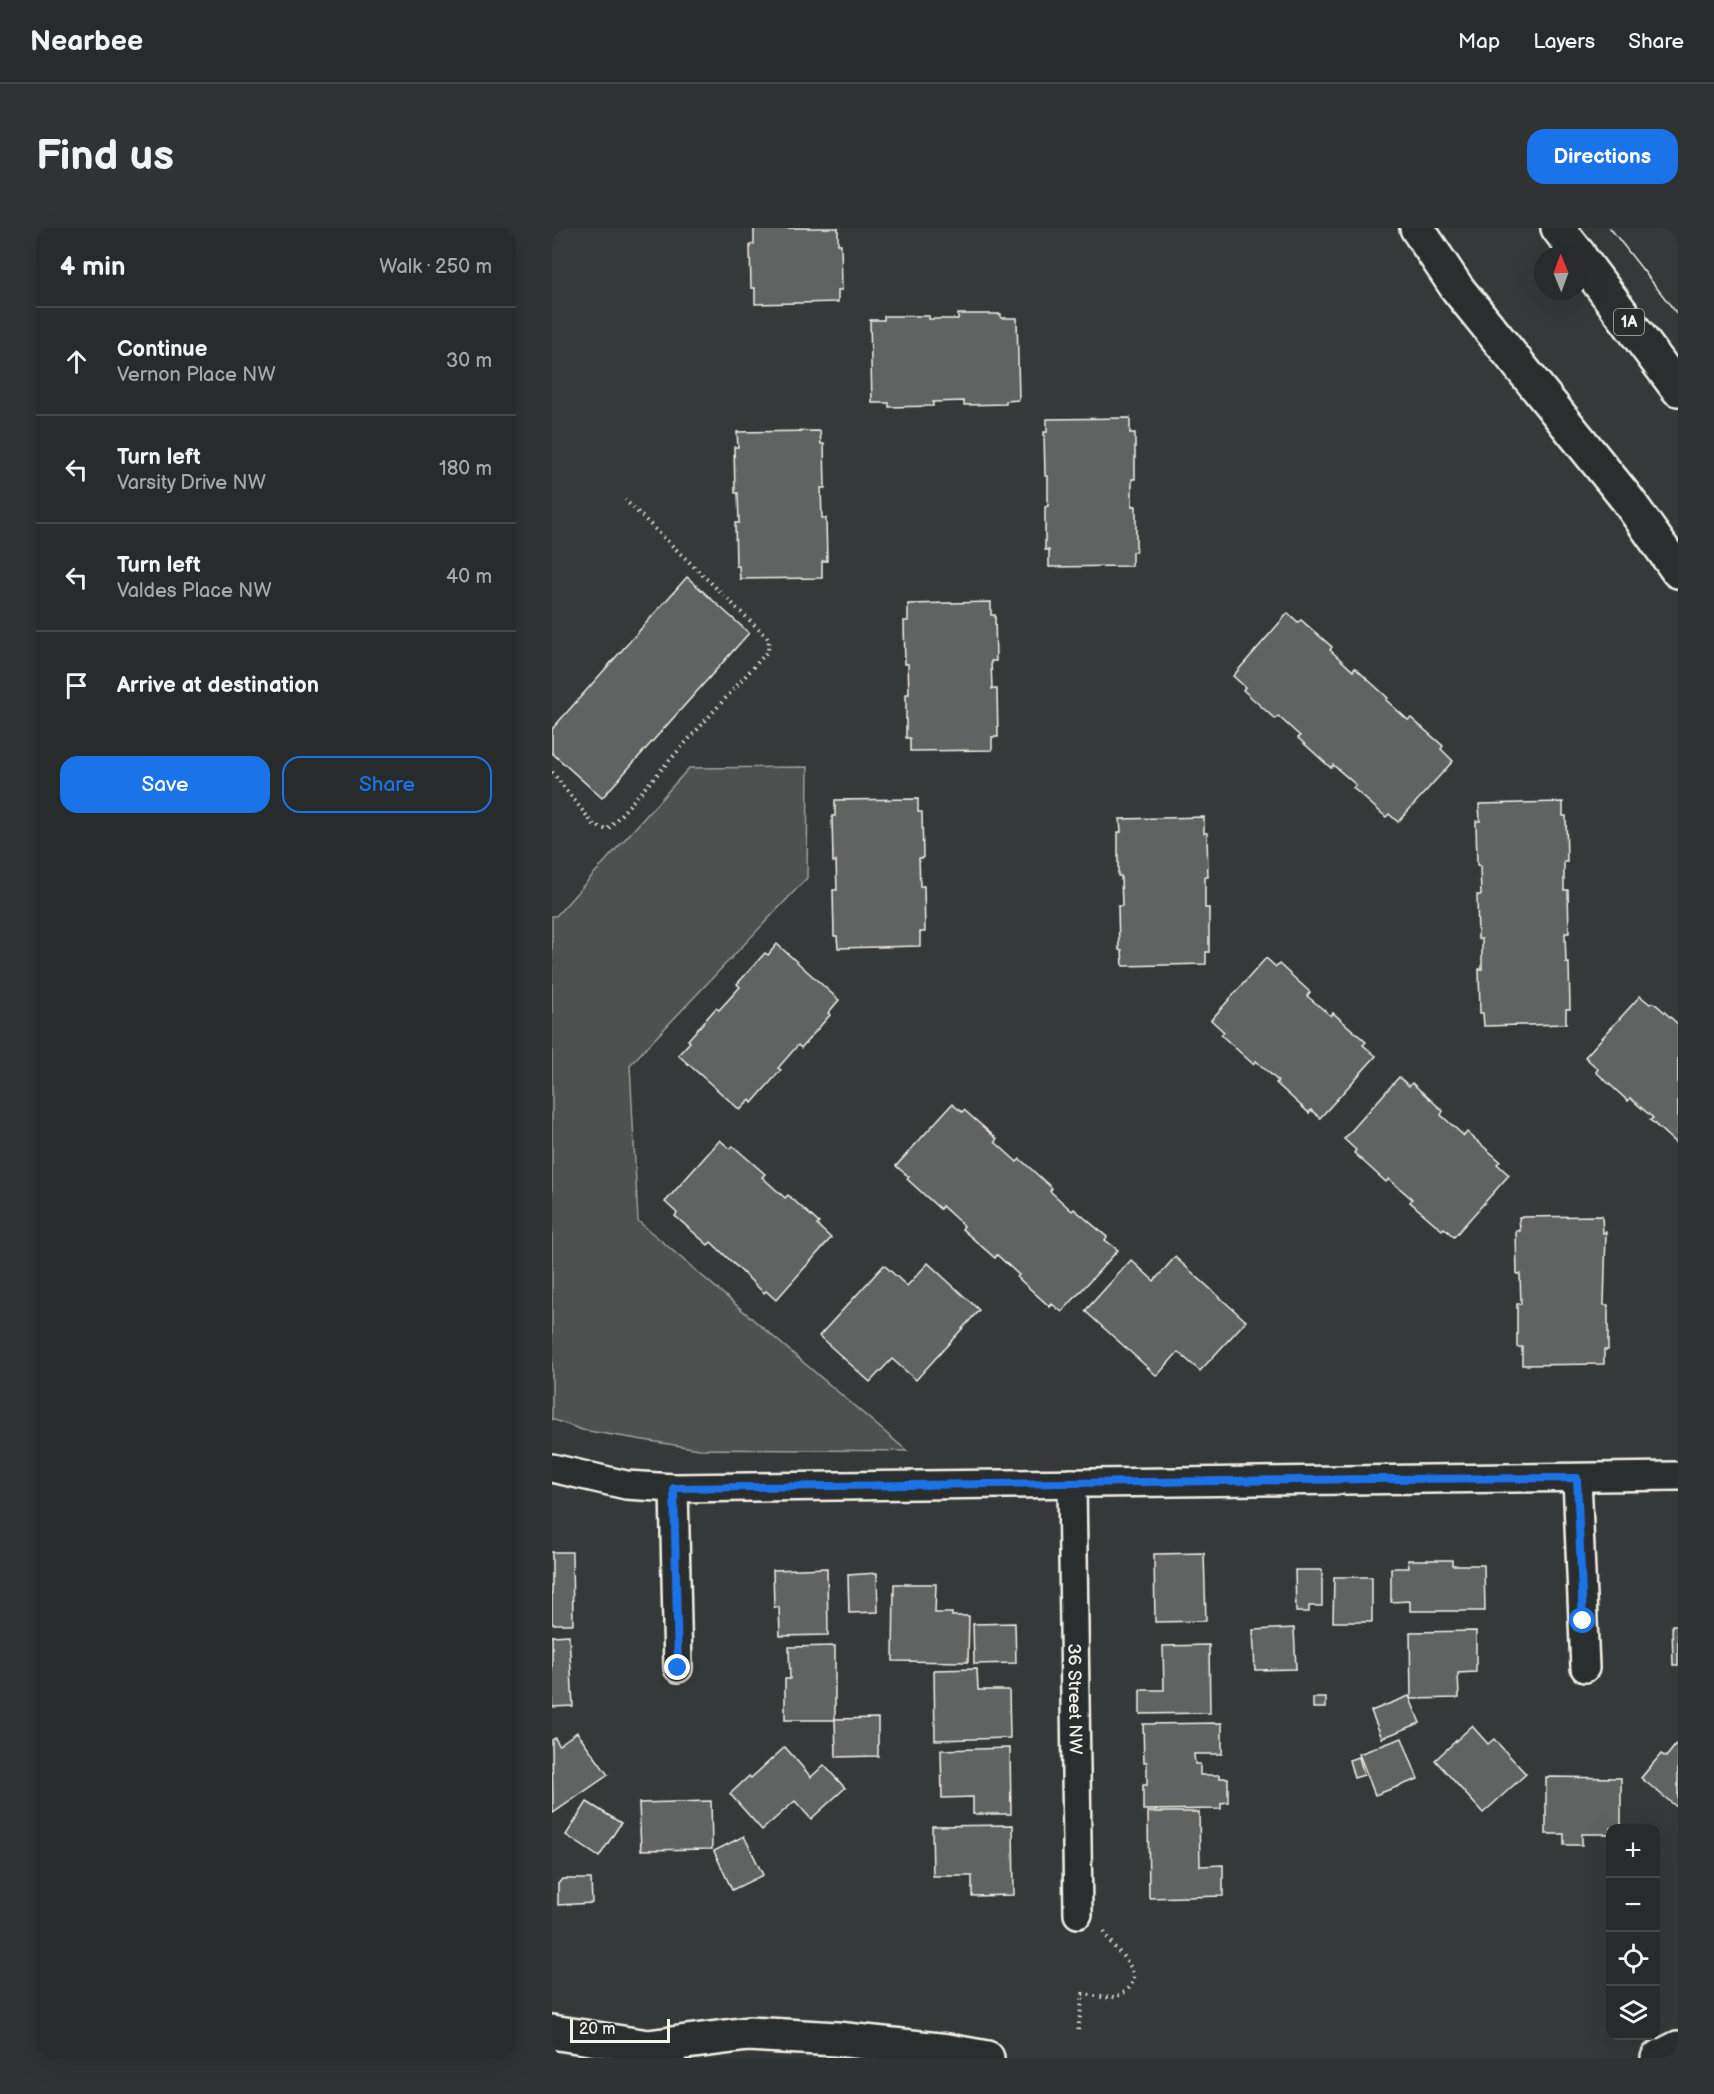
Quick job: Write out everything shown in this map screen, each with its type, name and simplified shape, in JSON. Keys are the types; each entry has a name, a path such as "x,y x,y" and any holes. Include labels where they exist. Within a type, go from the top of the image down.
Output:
{"main road":[{"path":"1398,228 1457,288"},
{"path":"1417,228 1457,288 1627,499 1678,571"},
{"name":"1A","path":"1558,228 1572,246"},
{"name":"1A","path":"1588,267 1678,389"},
{"path":"552,2032 662,2052 748,2034 837,2039 948,2051 987,2058"},
{"path":"1658,2058 1678,2048"}],"street":[{"path":"552,1468 626,1485 674,1488 1678,1476"},
{"path":"1577,1478 1585,1668"},
{"name":"36 Street NW","path":"1072,1483 1078,1914"},
{"path":"674,1488 678,1668"}],"path":[{"path":"552,772 594,825 607,830 768,651 769,639 625,500"},
{"path":"1078,2030 1083,1994 1111,1998 1123,1994 1130,1987 1134,1978 1130,1964 1106,1938 1104,1932"}],"shaded area":[{"path":"808,767 807,878 630,1065 638,1221 907,1451 699,1449 582,1430 552,1419 552,916 556,916 689,768"}],"building":[{"path":"754,228 838,228 838,244 841,244 842,290 838,290 838,302 755,304 755,288 751,288 750,245 754,244"},
{"path":"958,314 1001,314 1001,318 1017,318 1019,400 1006,401 1006,404 964,405 964,401 933,402 933,406 889,407 889,403 872,403 870,320 884,320 884,316 929,316 929,319 958,319"},
{"path":"1130,418 1130,433 1135,433 1135,479 1132,479 1132,506 1136,506 1136,552 1132,552 1132,566 1049,567 1049,550 1045,550 1048,476 1045,476 1044,432 1047,432 1047,419"},
{"path":"820,431 821,444 824,444 825,488 821,488 822,518 826,518 827,561 822,561 822,578 740,579 739,566 736,566 735,523 739,523 738,493 735,493 734,447 738,447 737,432"},
{"path":"687,577 749,633 602,798 552,753 552,729"},
{"path":"991,602 991,615 995,615 996,661 991,661 992,689 997,689 998,737 992,737 992,750 910,751 910,738 906,738 906,694 909,694 908,664 905,664 904,621 908,621 908,604"},
{"path":"1288,613 1298,622 1301,620 1332,647 1330,650 1353,671 1355,668 1388,698 1386,700 1408,720 1411,718 1443,746 1441,749 1453,761 1398,822 1389,814 1386,817 1353,788 1356,785 1333,765 1331,768 1278,716 1275,719 1243,690 1245,687 1233,676"},
{"path":"918,799 918,812 922,812 923,858 919,858 920,886 924,886 925,932 920,932 920,946 838,948 837,936 834,936 833,890 837,890 836,861 833,862 832,816 835,816 835,800"},
{"path":"1563,802 1563,816 1566,816 1567,862 1564,862 1564,890 1568,890 1569,933 1565,933 1566,963 1569,963 1570,1009 1566,1009 1566,1024 1484,1026 1483,1013 1480,1013 1479,969 1482,969 1482,939 1478,939 1477,895 1481,895 1480,866 1477,865 1476,821 1480,821 1479,804"},
{"path":"1204,817 1204,833 1207,833 1208,877 1205,877 1205,908 1209,908 1209,952 1206,952 1206,964 1123,966 1122,950 1119,950 1118,906 1122,906 1121,876 1118,876 1120,819"},
{"path":"777,944 839,1000 828,1013 830,1015 801,1048 798,1045 778,1068 781,1070 752,1103 750,1100 740,1110 678,1055 716,1008 719,1010 740,987 737,984 765,953 768,955"},
{"path":"1266,958 1276,967 1279,964 1310,992 1307,996 1331,1016 1333,1013 1366,1042 1363,1045 1376,1056 1320,1118 1311,1110 1309,1113 1256,1061 1253,1064 1221,1035 1224,1032 1211,1020"},
{"path":"1640,996 1650,1004 1653,1002 1678,1024 1678,1145 1650,1120 1653,1118 1630,1098 1628,1101 1596,1072 1598,1069 1585,1057"},
{"path":"1399,1077 1409,1086 1412,1083 1443,1111 1441,1115 1464,1136 1467,1132 1500,1161 1497,1164 1509,1175 1454,1237 1444,1228 1442,1230 1410,1202 1412,1199 1389,1179 1386,1182 1354,1153 1356,1150 1344,1139"},
{"path":"952,1104 962,1112 964,1110 997,1139 995,1142 1017,1162 1020,1159 1052,1188 1050,1191 1107,1237 1105,1240 1118,1250 1062,1312 1052,1304 1050,1307 1017,1277 1019,1275 997,1255 995,1258 962,1229 964,1226 942,1206 940,1209 896,1166"},
{"path":"720,1140 730,1149 733,1146 765,1174 762,1177 785,1198 788,1195 819,1223 817,1225 831,1238 776,1300 766,1291 764,1293 711,1242 708,1245 675,1216 677,1213 665,1202"},
{"path":"1602,1216 1603,1233 1606,1232 1604,1305 1608,1305 1608,1350 1604,1350 1604,1364 1522,1365 1522,1347 1517,1347 1517,1304 1521,1304 1520,1274 1517,1274 1516,1231 1520,1231 1519,1217"},
{"path":"1175,1257 1246,1321 1200,1371 1178,1352 1157,1376 1085,1311 1131,1260 1154,1281"},
{"path":"928,1263 979,1310 916,1380 892,1359 870,1382 819,1336 884,1265 907,1286"},
{"path":"552,1552 572,1552 573,1624 552,1624"},
{"path":"1204,1553 1206,1621 1155,1622 1154,1554"},
{"path":"1408,1560 1452,1560 1452,1565 1484,1565 1485,1611 1410,1611 1410,1601 1391,1602 1391,1568 1409,1568"},
{"path":"827,1568 828,1635 780,1636 779,1607 774,1607 773,1570"},
{"path":"1295,1570 1322,1570 1322,1606 1309,1606 1309,1612 1296,1612"},
{"path":"877,1573 878,1612 849,1613 848,1575"},
{"path":"1334,1577 1372,1577 1372,1622 1333,1622"},
{"path":"894,1584 936,1584 935,1613 969,1616 968,1662 893,1661"},
{"path":"1015,1623 1016,1663 974,1664 973,1624"},
{"path":"1672,1625 1678,1625 1678,1665 1673,1665"},
{"path":"1294,1628 1296,1669 1255,1670 1253,1630"},
{"path":"1476,1631 1476,1672 1458,1673 1459,1698 1411,1699 1410,1632"},
{"path":"569,1635 573,1706 552,1707 552,1636"},
{"path":"1209,1645 1210,1713 1140,1714 1140,1690 1164,1690 1163,1646"},
{"path":"835,1646 835,1720 785,1720 785,1679 790,1679 789,1647"},
{"path":"977,1669 978,1690 1009,1690 1010,1738 935,1740 934,1670"},
{"path":"1409,1696 1420,1723 1382,1738 1371,1711"},
{"path":"1313,1698 1326,1698 1326,1708 1313,1708"},
{"path":"878,1718 878,1756 836,1757 835,1719"},
{"path":"1222,1723 1222,1754 1194,1754 1195,1764 1200,1764 1200,1775 1220,1775 1220,1778 1228,1778 1228,1802 1221,1803 1221,1809 1143,1810 1143,1785 1147,1785 1147,1762 1144,1762 1143,1724"},
{"path":"1472,1726 1488,1744 1494,1739 1526,1774 1483,1813 1435,1760"},
{"path":"577,1732 608,1775 553,1813 552,1740 555,1738 559,1745"},
{"path":"1402,1738 1418,1779 1375,1795 1359,1754"},
{"path":"1678,1742 1678,1808 1641,1778 1661,1754 1666,1757"},
{"path":"785,1747 811,1777 824,1765 845,1788 811,1819 795,1801 762,1830 730,1794"},
{"path":"1010,1748 1011,1814 973,1814 973,1797 942,1798 941,1750"},
{"path":"1359,1757 1364,1775 1354,1778 1349,1760"},
{"path":"1546,1777 1621,1778 1621,1824 1606,1824 1606,1834 1582,1834 1582,1845 1564,1845 1564,1834 1546,1834"},
{"path":"711,1801 712,1849 641,1850 639,1803"},
{"path":"587,1802 621,1823 599,1857 566,1835"},
{"path":"1148,1812 1199,1812 1200,1866 1223,1865 1223,1896 1149,1898"},
{"path":"1013,1825 1014,1895 972,1896 972,1876 933,1876 932,1826"},
{"path":"744,1836 763,1875 732,1890 714,1851"},
{"path":"562,1879 591,1879 592,1903 558,1905 558,1884"}],"tram line":[{"path":"1610,228 1678,315"},
{"path":"1671,228 1678,237"}],"route":[{"path":"678,1668 674,1488 1577,1478 1583,1621"}]}
